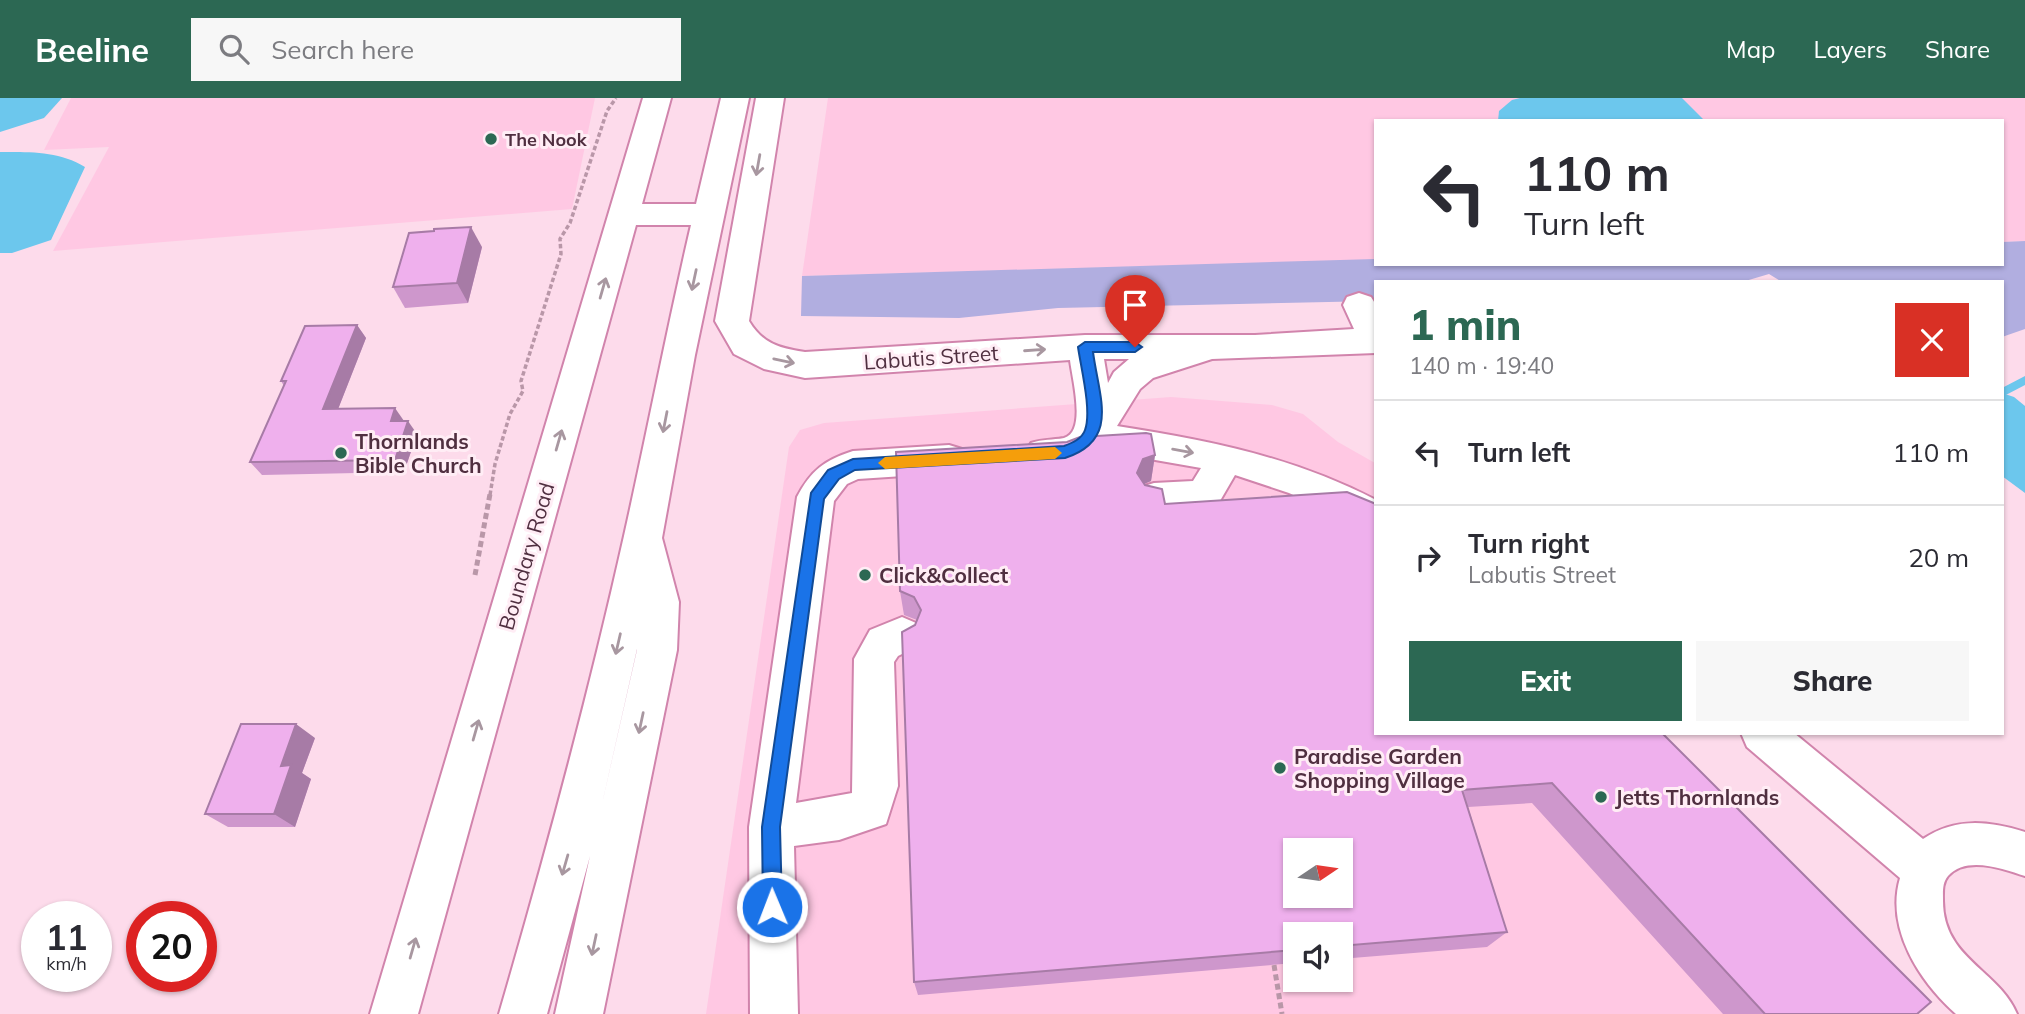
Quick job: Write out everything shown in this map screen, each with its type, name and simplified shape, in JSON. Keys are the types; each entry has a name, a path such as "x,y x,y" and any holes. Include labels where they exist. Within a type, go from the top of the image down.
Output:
{"main road":[{"name":"Boundary Road","path":"394,1014 657,98"},
{"path":"523,1014 568,855 643,536 678,355 735,98"},
{"name":"Labutis Street","path":"770,98 732,321 746,345 776,360 805,365 1085,347 1210,347 1374,340"},
{"path":"624,215 709,214"},
{"path":"1359,305 1374,338"},
{"path":"1085,347 1095,417 1092,435"},
{"path":"775,1014 771,827 816,497 834,474 853,465 1065,452 1081,446 1116,402 1126,381 1143,367 1166,363 1210,347"},
{"path":"1092,435 1226,458 1267,470 1344,500 1374,517"},
{"path":"1154,498 1204,495 1226,458"},
{"path":"579,1014 657,650 659,602 643,536"},
{"path":"771,827 839,819 870,809 876,786 874,659 884,643 902,635"},
{"path":"1764,735 1924,869"},
{"path":"1993,1014 1963,989 1937,958 1922,925 1917,894 1924,869 1941,852 1966,844 1997,845 2025,854"}],"path":[{"path":"474,584 495,464 510,415 523,391 520,382 561,254 560,239 570,223 607,111 616,98"},
{"path":"1274,965 1282,1014"}],"shaded area":[{"path":"0,98 62,98 44,118 0,132"},
{"path":"71,98 595,98 572,209 53,251 109,147 44,150"},
{"path":"828,98 2025,98 2025,241 2004,242 2004,119 1374,119 1374,260 802,276"},
{"path":"1682,98 1703,119 1498,119 1499,111 1512,100"},
{"path":"0,152 55,155 85,167 51,240 12,253 0,253"},
{"path":"2025,241 2025,329 2004,336 2004,280 1779,280 1769,274 1749,280 1374,280 1374,301 1058,308 959,318 801,316 802,276 1374,259 1374,266 2004,266 2004,242"},
{"path":"2004,394 2014,397 2025,406 2025,493 2004,477"},
{"path":"1171,397 1272,405 1303,414 1338,442 1374,462 1374,735 1633,735 1896,1014 706,1014 789,447 800,430 824,423"}],"building":[{"path":"471,227 457,283 393,287 409,233"},
{"path":"357,325 323,409 395,408 391,421 408,421 395,460 250,462 286,381 281,381 305,326"},
{"name":"Paradise Garden Shopping Village","path":"1146,433 1151,434 1155,455 1143,459 1137,473 1145,485 1162,489 1165,504 1347,492 1374,503 1374,735 1664,735 1931,1002 1917,1014 1765,1014 1552,783 1462,790 1507,932 1353,945 1353,922 1283,922 1283,951 914,982 902,632 915,625 921,610 914,597 900,591 896,452 1067,442 1080,437"},
{"path":"241,724 296,724 281,766 291,765 274,814 205,814"}],"waterway":[{"path":"2004,392 2025,380"}],"slow traffic":[{"path":"885,463 1055,453"}],"place":[{"name":"The Nook","path":"491,139"},
{"name":"Thornlands Bible Church","path":"341,453"},
{"name":"Click&Collect","path":"865,575"},
{"name":"Paradise Garden Shopping Village","path":"1280,768"},
{"name":"Jetts Thornlands","path":"1601,797"}],"route":[{"path":"772,907 771,827 816,497 834,474 853,465 1065,452 1081,446 1092,435 1095,417 1085,347 1135,347"}]}
